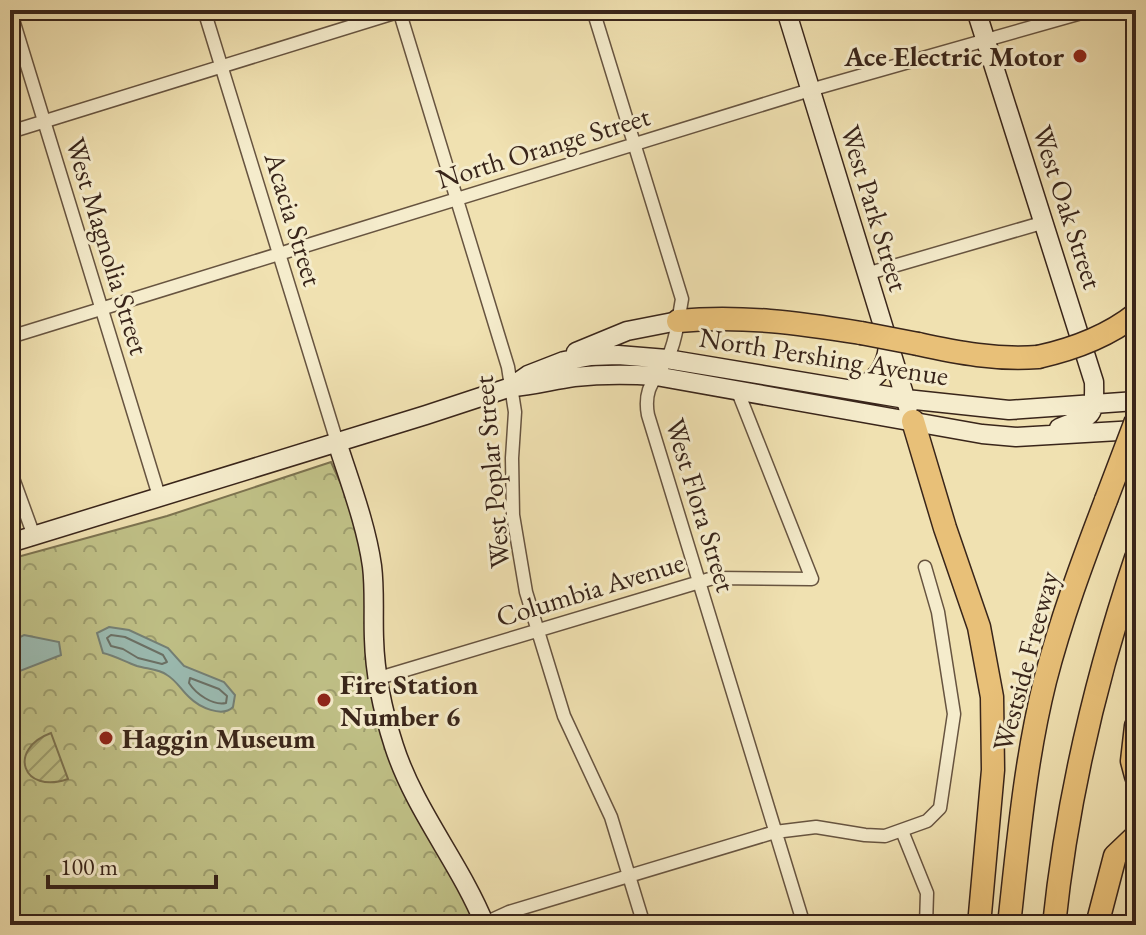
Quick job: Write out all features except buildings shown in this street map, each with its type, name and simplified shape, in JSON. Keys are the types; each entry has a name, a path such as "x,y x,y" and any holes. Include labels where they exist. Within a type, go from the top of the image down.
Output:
{"highway":[{"path":"678,321 718,317 773,319 861,333 976,357 1008,359 1038,357 1074,349 1108,333 1136,314"},
{"path":"913,421 976,617 992,697 993,770 979,925"},
{"name":"Westside Freeway","path":"1009,925 1026,780 1045,683 1073,587 1136,421"},
{"path":"1054,925 1058,883 1087,729 1136,558"},
{"path":"1136,726 1132,761 1136,776"},
{"path":"1097,925 1115,856 1136,836"}],"main road":[{"name":"West Park Street","path":"786,10 913,421"},
{"name":"West Oak Street","path":"976,10 1094,382 1094,404"},
{"path":"564,361 582,348 627,331 678,321"},
{"path":"851,390 878,375 888,346"},
{"name":"North Pershing Avenue","path":"511,387 528,375 564,361 618,355 667,359 906,399 1009,410 1136,401"},
{"name":"North Pershing Avenue","path":"10,543 511,387 607,374 656,376 982,434 1040,436 1136,430"},
{"path":"738,392 747,386 759,384 811,392 826,386"},
{"path":"1040,436 1086,418 1094,404"},
{"path":"337,442 372,565 374,642 395,749 415,799 473,897 485,924"}],"street":[{"name":"West Magnolia Street","path":"10,10 159,496"},
{"name":"Acacia Street","path":"204,10 337,442"},
{"path":"10,132 401,10"},
{"name":"West Poplar Street","path":"401,10 508,367 515,412 513,515 518,555 537,630 564,716 611,817 644,925"},
{"name":"West Flora Street","path":"593,10 682,299 667,359 646,392 648,415 804,925"},
{"name":"North Orange Street","path":"10,337 810,90 1092,10"},
{"path":"866,274 1045,222"},
{"name":"Columbia Avenue","path":"379,678 713,578 812,579 738,392"},
{"path":"10,470 34,536"},
{"path":"485,924 509,912 775,832 816,827 885,836 927,821 940,808 954,726 938,612 925,567"},
{"path":"902,831 927,893 926,925"}],"green space":[{"path":"331,462 354,513 363,551 377,704 482,925 10,925 10,559 167,516"},
{"path":"51,733 68,779 40,781 31,776 25,759 37,740"}],"water":[{"path":"109,627 129,630 168,648 184,666 224,682 235,695 233,707 217,711 204,707 193,701 164,673 103,653 97,633"},
{"path":"24,635 59,642 61,655 17,672 10,680 10,642"}],"place":[{"name":"Ace Electric Motor","path":"1080,56"},
{"name":"Fire Station Number 6","path":"324,700"},
{"name":"Haggin Museum","path":"106,738"}]}
